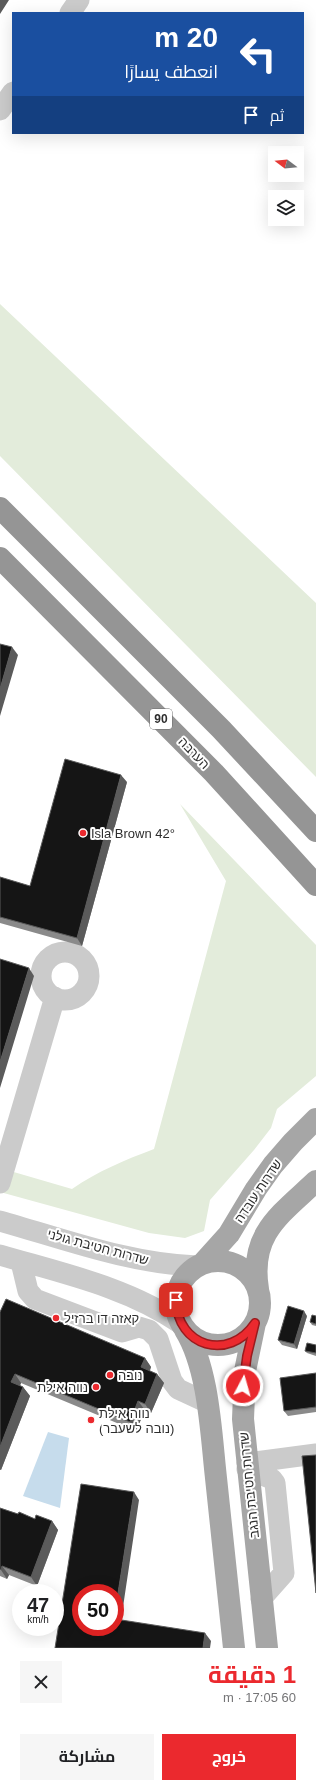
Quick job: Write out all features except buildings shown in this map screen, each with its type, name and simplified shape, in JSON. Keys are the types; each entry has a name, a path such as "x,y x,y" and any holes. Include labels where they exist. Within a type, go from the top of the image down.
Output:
{"highway":[{"path":"0,508 221,729 316,831"},
{"name":"הערבה","path":"0,558 214,773 316,885"}],"main road":[{"name":"שדרות עובדה","path":"199,1265 229,1234 256,1188 273,1165 316,1119"},
{"path":"183,1327 198,1341 214,1345 231,1343 245,1336 255,1323 260,1306 255,1266 258,1248 262,1239 276,1220 316,1181"},
{"path":"234,1648 206,1402 199,1359 193,1344 183,1327 176,1308 177,1291 185,1276 199,1265 221,1260 237,1265 250,1276 258,1290"},
{"name":"שדרות חטיבת הנגב","path":"255,1323 247,1356 243,1386 243,1419 267,1648"}],"street":[{"path":"0,110 12,93"},
{"path":"0,1183 55,997"},
{"name":"שדרות חטיבת גולני","path":"0,1221 130,1258 162,1263 199,1265"},
{"path":"0,1256 89,1282 137,1299 166,1313 183,1327"},
{"path":"21,1262 28,1291 35,1299 122,1332 139,1327 150,1330 158,1338 172,1381 178,1389 206,1402"},
{"path":"247,1466 316,1454"}],"green space":[{"path":"0,304 316,603 316,777 0,456"},
{"path":"180,804 316,945 316,1076 277,1109 271,1128 254,1150 210,1200 204,1231 185,1238 149,1233 0,1192 0,1168 72,1189 112,1166 154,1149 226,881"}],"water":[{"path":"48,1432 69,1438 60,1508 23,1496"}],"place":[{"name":"Isla Brown 42°","path":"83,833"},
{"name":"קאזה דו ברזיל","path":"56,1318"},
{"name":"נובה","path":"110,1375"},
{"name":"נווה אילת","path":"96,1387"},
{"name":"נווה אילת (נובה לשעבר)","path":"91,1420"}],"route":[{"path":"176,1300 178,1316 185,1330 198,1341 206,1344 223,1345 238,1340 251,1330 255,1323 247,1356 243,1386"}]}
